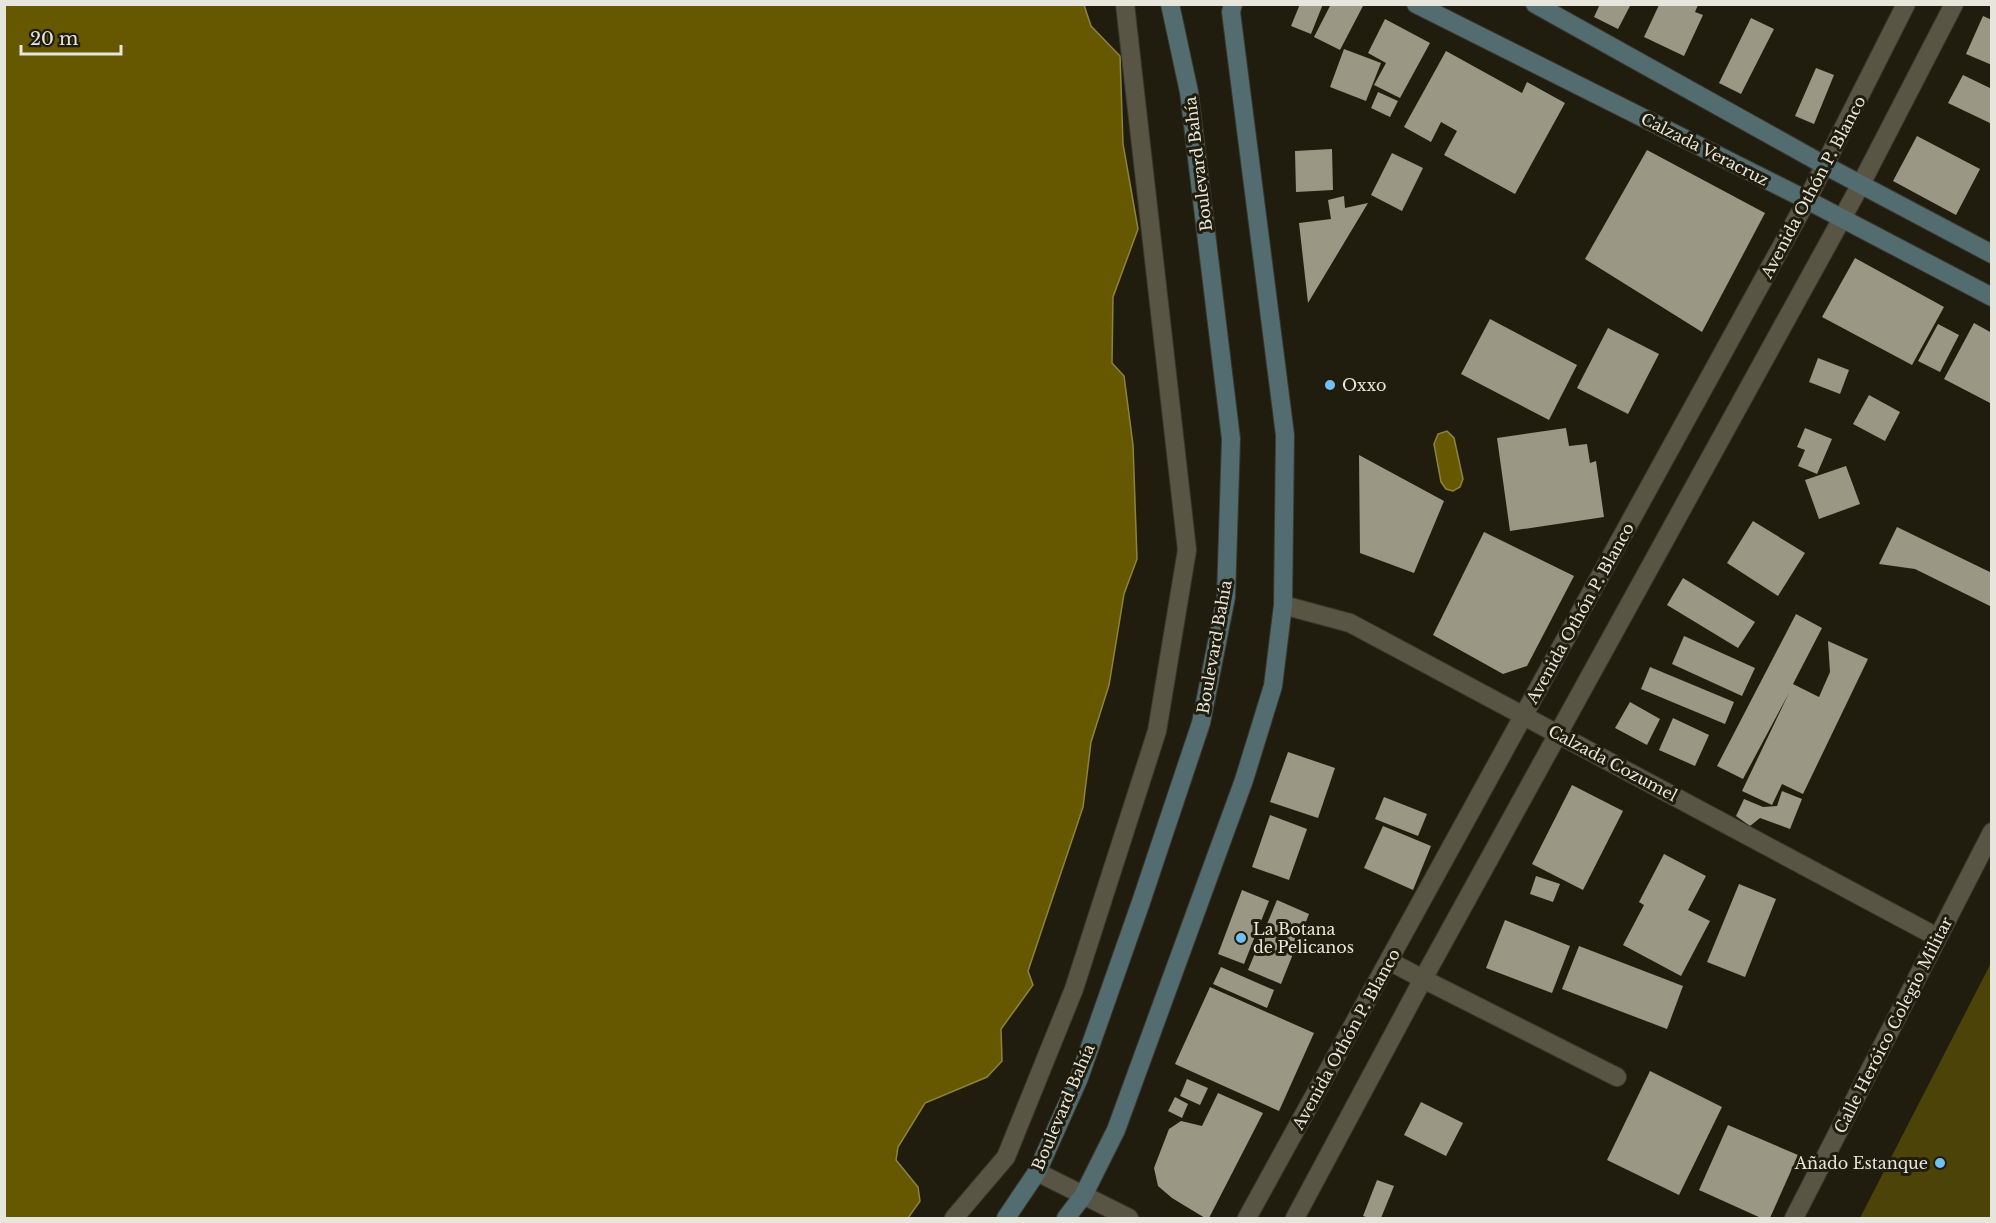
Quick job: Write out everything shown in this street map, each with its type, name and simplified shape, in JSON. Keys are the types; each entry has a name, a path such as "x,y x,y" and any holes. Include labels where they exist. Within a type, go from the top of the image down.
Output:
{"main road":[{"name":"Boulevard Bahía","path":"1006,1218 1037,1172 1079,1078 1201,723 1226,597 1231,439 1189,92 1170,4"},
{"path":"1066,1218 1083,1196 1116,1130 1244,780 1273,686 1283,605 1285,435 1231,12 1233,4"},
{"name":"Calzada Veracruz","path":"1416,4 1808,200 1992,297"},
{"path":"1535,4 1826,166 1992,254"}],"street":[{"path":"954,1218 1006,1157 1074,989 1157,731 1187,550 1125,4"},
{"name":"Avenida Othón P. Blanco","path":"1247,1218 1808,200 1906,4"},
{"path":"1295,1218 1423,979 1862,184 1954,4"},
{"name":"Calzada Cozumel","path":"1283,605 1350,623 1937,937"},
{"name":"Calle Heróico Colegio Militar","path":"1794,1218 1992,832"},
{"path":"1389,961 1617,1077"},
{"path":"1037,1172 1129,1218"}],"shaded area":[{"path":"5,4 1084,5 1091,26 1120,56 1123,144 1138,229 1113,297 1112,363 1124,376 1133,445 1137,559 1124,594 1109,685 1091,742 1083,807 1028,971 1033,985 1001,1029 1002,1061 987,1077 925,1103 898,1147 896,1160 918,1187 920,1201 908,1218 5,1218"},
{"path":"1447,431 1454,438 1463,479 1460,487 1453,491 1446,489 1441,482 1434,444 1438,434"},
{"name":"Añado Estanque","path":"1991,963 1991,1218 1860,1218"}],"building":[{"path":"1300,4 1323,4 1311,34 1291,26"},
{"path":"1331,4 1364,4 1340,50 1314,37"},
{"path":"1600,4 1631,4 1618,29 1594,17"},
{"path":"1659,5 1698,5 1695,12 1703,15 1684,56 1644,37"},
{"path":"1983,16 1992,20 1992,65 1966,54"},
{"path":"1751,18 1774,29 1741,94 1719,83"},
{"path":"1385,19 1430,43 1400,98 1374,85 1386,63 1368,53"},
{"path":"1344,49 1381,63 1366,101 1330,87"},
{"path":"1446,51 1522,93 1527,82 1565,103 1515,194 1444,155 1457,131 1441,122 1431,142 1404,127"},
{"path":"1816,68 1834,75 1814,124 1795,116"},
{"path":"1963,75 1992,89 1992,124 1948,103"},
{"path":"1378,92 1398,101 1390,117 1371,108"},
{"path":"1917,136 1980,169 1956,215 1893,181"},
{"path":"1332,149 1333,190 1296,192 1295,151"},
{"path":"1647,150 1765,213 1702,332 1585,259"},
{"path":"1392,153 1423,168 1402,211 1371,195"},
{"path":"1344,196 1345,208 1368,203 1308,303 1299,223 1331,219 1328,200"},
{"path":"1855,258 1944,307 1912,365 1822,317"},
{"path":"1490,319 1577,365 1549,420 1461,374"},
{"path":"1974,323 1992,333 1992,404 1944,379"},
{"path":"1938,324 1959,335 1940,372 1918,361"},
{"path":"1608,328 1659,354 1628,414 1577,388"},
{"path":"1818,358 1849,370 1840,394 1809,382"},
{"path":"1869,395 1900,412 1885,441 1853,424"},
{"path":"1566,428 1569,446 1587,444 1590,463 1596,461 1604,517 1510,531 1497,438"},
{"path":"1805,428 1832,439 1817,474 1798,466 1805,450 1797,447"},
{"path":"1359,455 1444,501 1414,573 1360,553"},
{"path":"1846,466 1860,504 1819,519 1805,480"},
{"path":"1753,521 1805,553 1778,596 1727,563"},
{"path":"1897,527 1992,573 1992,607 1915,569 1879,564"},
{"path":"1484,532 1574,576 1527,666 1503,674 1433,635"},
{"path":"1683,578 1755,622 1738,648 1667,605"},
{"path":"1796,614 1822,628 1793,684 1819,697 1830,672 1828,641 1868,659 1803,794 1782,784 1772,805 1742,791 1789,693 1743,779 1717,766"},
{"path":"1684,636 1755,668 1742,696 1672,664"},
{"path":"1650,667 1734,702 1725,724 1641,689"},
{"path":"1630,702 1660,719 1647,745 1615,728"},
{"path":"1673,718 1709,735 1695,766 1659,750"},
{"path":"1288,752 1335,768 1318,818 1270,802"},
{"path":"1572,785 1623,811 1583,890 1532,864"},
{"path":"1782,791 1802,799 1790,829 1760,818 1750,826 1736,816 1744,799 1763,807 1777,806"},
{"path":"1384,797 1427,814 1418,836 1375,819"},
{"path":"1270,815 1307,829 1289,880 1252,867"},
{"path":"1383,826 1431,846 1413,890 1364,868"},
{"path":"1664,854 1706,876 1688,910 1710,921 1681,976 1623,945 1644,905 1639,902"},
{"path":"1536,876 1560,884 1553,902 1530,894"},
{"path":"1739,884 1776,899 1745,977 1707,962"},
{"path":"1242,890 1269,901 1244,964 1218,954"},
{"path":"1277,900 1309,914 1281,984 1248,970"},
{"path":"1505,920 1570,946 1552,993 1486,968"},
{"path":"1579,946 1683,986 1667,1029 1562,989"},
{"path":"1221,967 1274,990 1267,1008 1213,984"},
{"path":"1210,987 1314,1033 1279,1111 1175,1064"},
{"path":"1650,1071 1722,1107 1679,1195 1607,1160"},
{"path":"1187,1079 1208,1088 1200,1105 1180,1096"},
{"path":"1218,1093 1263,1113 1209,1218 1205,1218 1172,1198 1158,1186 1154,1168 1169,1129 1181,1121 1202,1126"},
{"path":"1175,1097 1188,1104 1182,1118 1168,1111"},
{"path":"1421,1102 1463,1123 1446,1156 1404,1135"},
{"path":"1728,1125 1798,1155 1770,1218 1761,1218 1699,1190"},
{"path":"1377,1180 1394,1186 1381,1218 1369,1218 1363,1216"}],"place":[{"name":"Oxxo","path":"1330,385"},
{"name":"La Botana de Pelicanos","path":"1241,938"},
{"name":"Añado Estanque","path":"1940,1163"}]}
